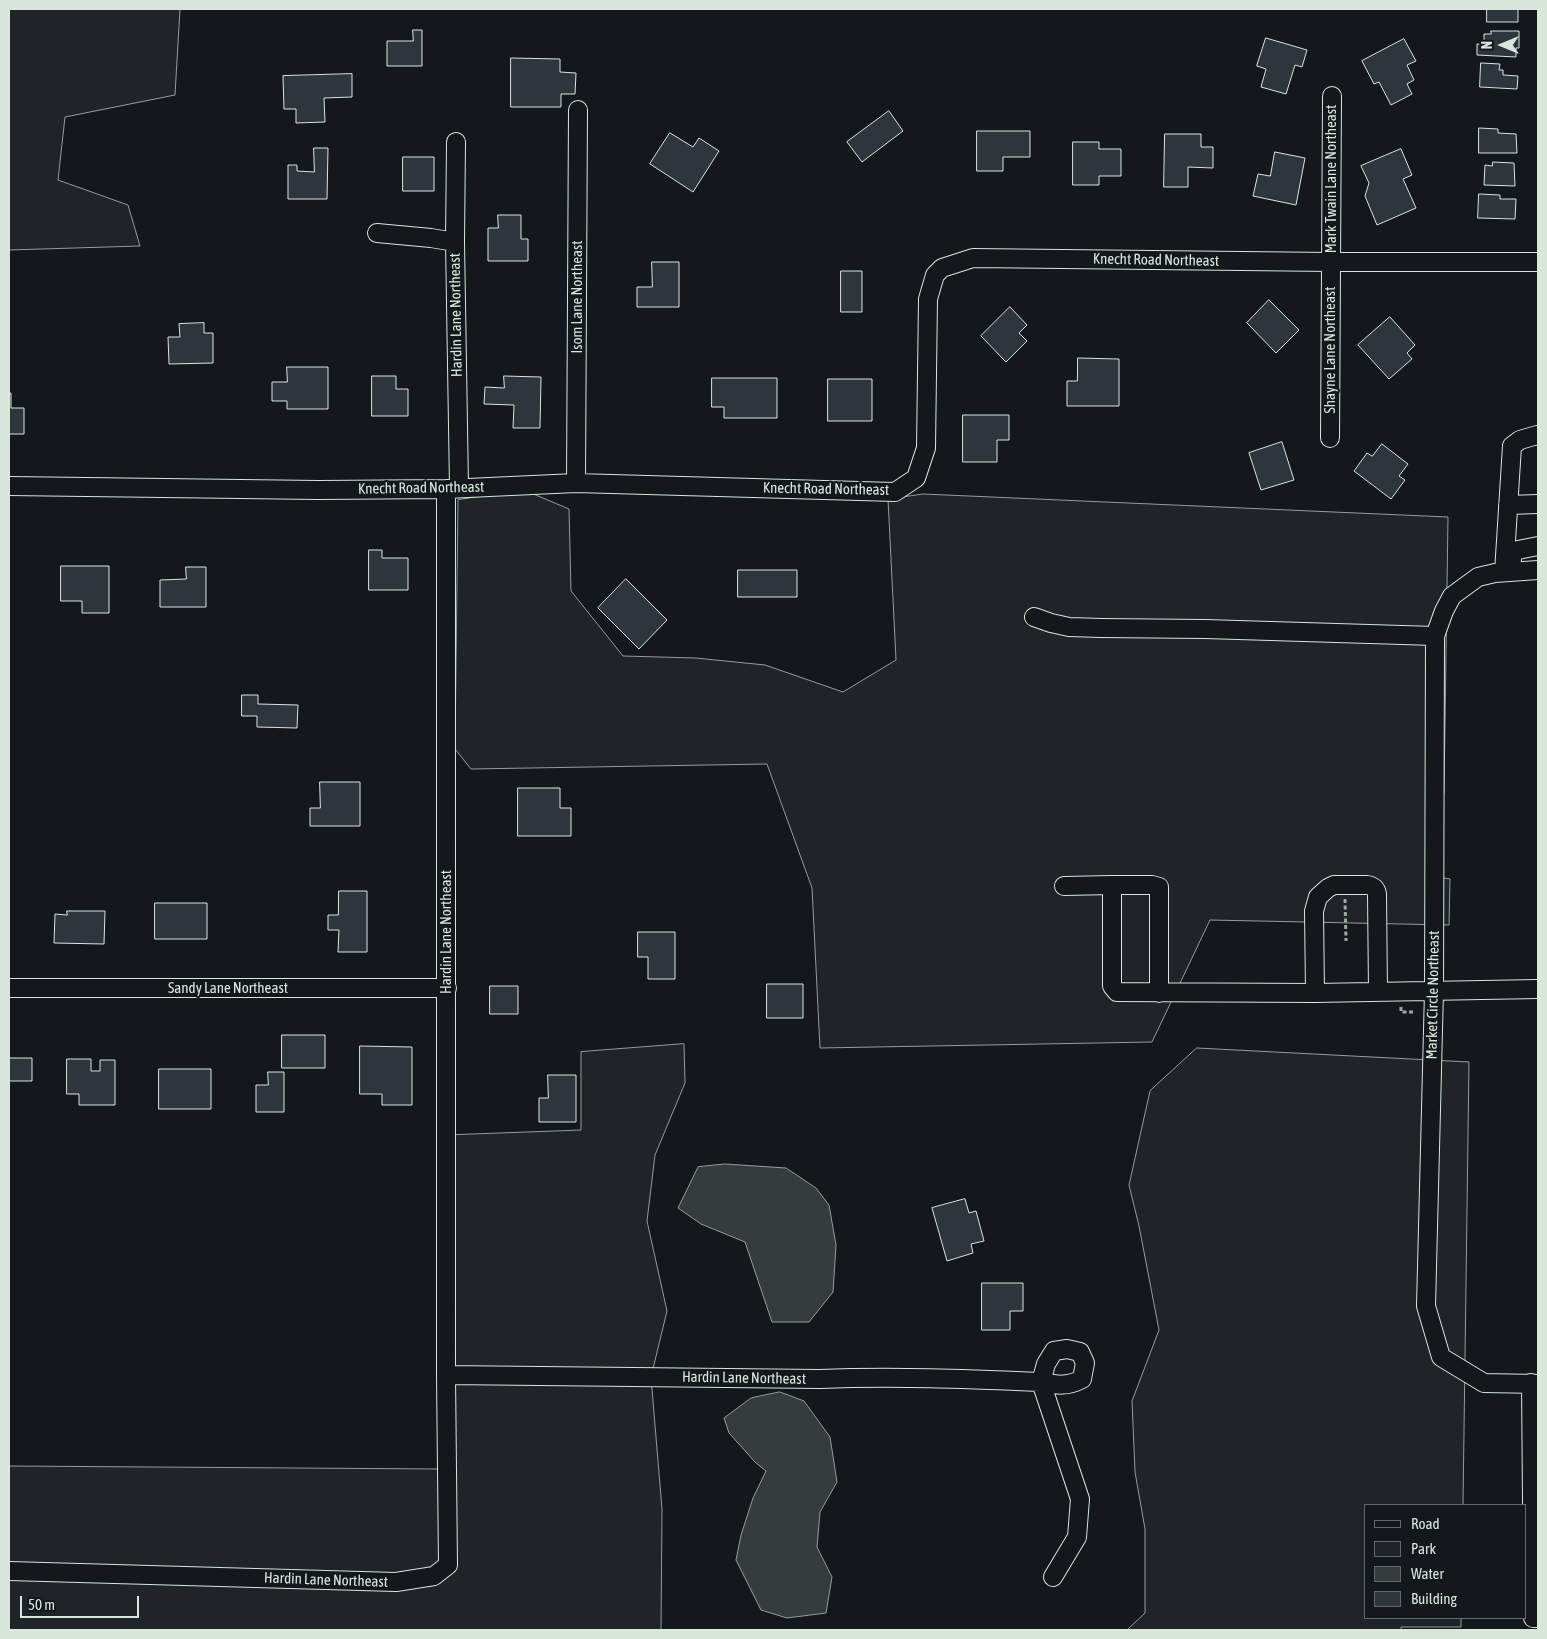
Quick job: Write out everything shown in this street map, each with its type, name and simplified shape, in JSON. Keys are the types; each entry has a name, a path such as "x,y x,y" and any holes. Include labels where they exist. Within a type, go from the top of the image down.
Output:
{"street":[{"name":"Mark Twain Lane Northeast","path":"1331,262 1332,96"},
{"name":"Isom Lane Northeast","path":"576,483 578,110"},
{"name":"Hardin Lane Northeast","path":"9,1571 396,1582 434,1576 448,1565 446,988 456,142"},
{"path":"377,233 455,242"},
{"name":"Knecht Road Northeast","path":"9,486 318,490 453,488 576,483 895,492 916,478 926,448 928,299 935,275 942,268 974,258 1538,262"},
{"name":"Shayne Lane Northeast","path":"1330,438 1331,262"},
{"path":"1508,572 1508,505 1512,446 1520,440 1538,436"},
{"path":"1508,505 1538,504"},
{"path":"1508,572 1513,551 1538,546"},
{"name":"Market Circle Northeast","path":"1535,1384 1484,1383 1441,1357 1426,1306 1434,991 1435,636 1452,596 1478,577 1538,570"},
{"path":"1034,617 1069,627 1435,636"},
{"path":"1112,885 1112,986 1116,992 1120,993 1315,993 1538,989"},
{"path":"1064,886 1152,885 1159,887 1159,993"},
{"path":"1315,993 1314,911 1321,893 1334,885 1367,885 1376,889 1378,992"},
{"name":"Sandy Lane Northeast","path":"9,988 446,988"},
{"name":"Hardin Lane Northeast","path":"446,1375 820,1379 930,1377 1041,1382 1080,1499 1077,1537 1053,1577"},
{"path":"1535,1384 1534,1618 1538,1618"}],"green space":[{"path":"9,9 180,9 175,95 65,117 58,180 128,205 140,246 9,250"},
{"path":"524,490 569,509 571,591 623,656 696,658 765,665 843,692 896,660 888,499 923,494 1448,517 1444,792 1432,876 1450,879 1449,925 1210,920 1152,1042 820,1048 812,888 767,764 471,769 455,749 458,500"},
{"path":"684,1044 685,1083 655,1155 647,1221 667,1311 651,1377 662,1509 661,1630 9,1630 9,1466 441,1469 445,1135 581,1130 581,1052"},
{"path":"1197,1048 1469,1062 1463,1504 1364,1504 1364,1619 1461,1619 1461,1627 1401,1627 1401,1630 1127,1630 1145,1613 1145,1529 1135,1472 1132,1401 1159,1330 1129,1185 1150,1091"}],"water":[{"path":"725,1164 786,1168 816,1188 829,1205 836,1245 833,1292 809,1322 772,1322 745,1242 701,1224 678,1208 698,1167"},
{"path":"780,1392 804,1401 830,1437 837,1482 820,1512 817,1547 832,1577 826,1613 787,1618 761,1610 736,1560 741,1535 753,1498 766,1471 755,1462 729,1433 724,1418 751,1398"}],"building":[{"path":"1487,9 1518,9 1518,22 1487,22"},
{"path":"413,30 422,30 422,66 387,66 387,41 413,41"},
{"path":"1491,31 1519,31 1519,48 1516,48 1516,57 1477,55 1477,44 1484,44 1484,34 1491,34"},
{"path":"1266,38 1307,50 1302,67 1295,65 1286,94 1261,87 1266,69 1257,66"},
{"path":"1404,39 1416,61 1407,65 1414,80 1407,84 1412,94 1391,105 1379,82 1374,84 1362,61"},
{"path":"511,58 560,59 560,72 576,73 575,94 561,94 561,107 511,107"},
{"path":"1481,63 1500,64 1499,70 1503,70 1503,75 1518,76 1517,89 1480,87"},
{"path":"352,74 352,97 324,98 325,122 296,123 296,109 284,109 283,76"},
{"path":"889,111 903,131 862,162 847,142"},
{"path":"1479,128 1498,129 1498,133 1516,134 1517,153 1479,153"},
{"path":"977,131 1030,131 1030,157 1003,157 1003,171 977,171"},
{"path":"670,133 693,147 699,138 719,151 693,192 650,164"},
{"path":"1165,134 1201,134 1201,147 1213,147 1213,168 1188,167 1188,187 1164,187"},
{"path":"1073,142 1099,142 1099,149 1121,149 1121,176 1099,176 1099,185 1073,185"},
{"path":"314,148 328,148 327,199 288,199 288,165 297,165 297,171 314,172"},
{"path":"1401,149 1412,175 1403,179 1416,208 1377,225 1365,196 1369,183 1361,166"},
{"path":"1275,152 1305,158 1296,205 1253,196 1258,174 1270,176"},
{"path":"403,157 434,157 434,191 403,191"},
{"path":"1493,162 1514,163 1515,186 1484,185 1485,165 1492,166"},
{"path":"1479,194 1500,195 1500,199 1516,199 1515,219 1478,218"},
{"path":"498,215 521,215 521,239 528,239 528,261 488,261 488,228 498,228"},
{"path":"652,262 679,262 679,307 637,307 637,287 652,287"},
{"path":"841,271 862,271 862,312 841,312"},
{"path":"1269,300 1299,330 1276,353 1247,323"},
{"path":"1010,307 1027,325 1019,333 1027,341 1006,362 981,336"},
{"path":"1390,317 1415,345 1407,353 1412,359 1389,379 1358,345"},
{"path":"204,323 204,333 213,333 213,363 169,364 168,337 180,337 179,324"},
{"path":"1078,358 1119,359 1119,406 1067,406 1067,381 1077,381"},
{"path":"287,367 328,367 328,409 287,409 287,401 272,401 272,382 287,382"},
{"path":"372,376 396,376 396,389 408,389 408,416 372,416"},
{"path":"504,376 541,377 540,428 513,428 514,405 484,404 485,387 504,388"},
{"path":"712,378 777,378 777,418 724,418 724,407 712,407"},
{"path":"828,379 872,379 872,421 828,421"},
{"path":"9,393 11,393 11,408 24,408 24,434 9,434"},
{"path":"963,415 1009,415 1009,440 997,440 997,462 963,462"},
{"path":"1282,442 1294,480 1261,490 1249,453"},
{"path":"1382,444 1408,464 1399,476 1405,480 1391,499 1354,471 1367,453 1372,456"},
{"path":"369,550 382,550 382,558 408,558 408,590 369,590"},
{"path":"61,566 109,566 109,613 82,613 82,601 61,601"},
{"path":"186,567 206,567 206,607 160,607 160,580 186,579"},
{"path":"738,570 797,570 797,597 738,597"},
{"path":"626,579 667,620 639,649 598,608"},
{"path":"242,695 258,695 258,704 298,705 297,728 257,727 257,716 242,716"},
{"path":"320,782 360,782 360,826 310,826 310,808 320,808"},
{"path":"518,788 560,788 560,808 571,808 571,836 518,836"},
{"path":"339,891 367,891 367,952 338,952 339,930 328,930 328,915 338,915"},
{"path":"155,903 207,903 207,939 155,939"},
{"path":"67,911 105,911 104,944 54,943 55,914 67,915"},
{"path":"638,932 675,932 675,979 648,979 648,957 638,957"},
{"path":"767,984 803,984 803,1018 767,1018"},
{"path":"490,986 518,986 518,1014 490,1014"},
{"path":"282,1035 325,1035 325,1068 282,1068"},
{"path":"360,1046 412,1047 412,1105 382,1105 382,1094 360,1094"},
{"path":"9,1058 32,1058 32,1081 9,1081"},
{"path":"67,1059 91,1059 91,1071 100,1071 100,1060 115,1060 115,1105 79,1105 79,1094 67,1094"},
{"path":"159,1069 211,1069 211,1109 159,1109"},
{"path":"268,1072 284,1072 284,1112 256,1112 256,1085 268,1085"},
{"path":"548,1075 576,1075 576,1122 539,1122 539,1098 548,1098"},
{"path":"965,1199 969,1213 976,1211 984,1241 971,1244 973,1253 947,1261 932,1208"},
{"path":"982,1283 1023,1283 1023,1311 1010,1311 1010,1330 982,1330"}]}
